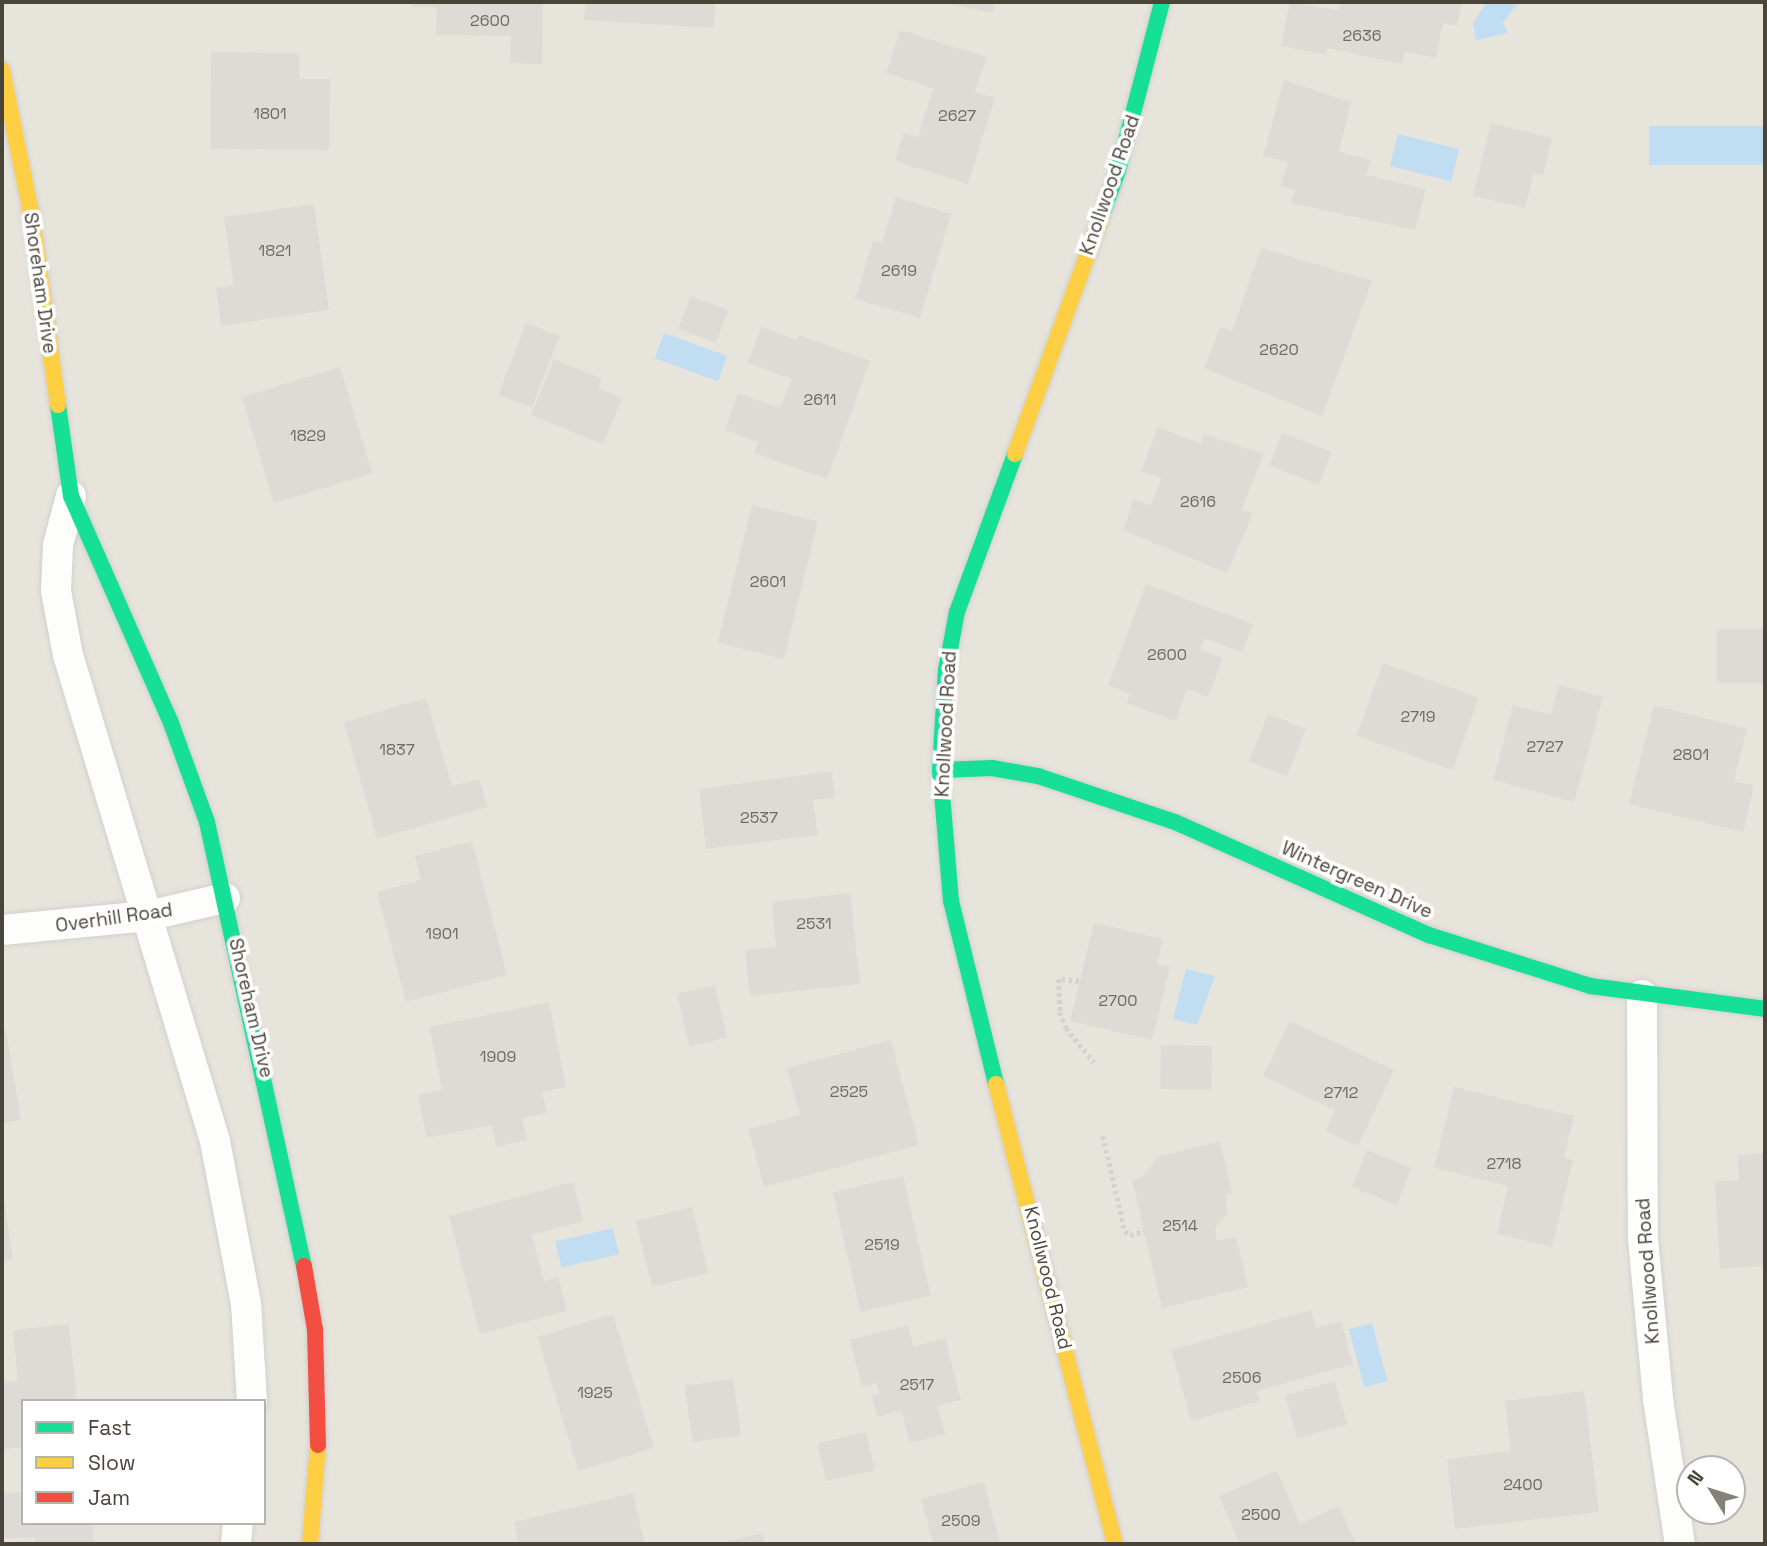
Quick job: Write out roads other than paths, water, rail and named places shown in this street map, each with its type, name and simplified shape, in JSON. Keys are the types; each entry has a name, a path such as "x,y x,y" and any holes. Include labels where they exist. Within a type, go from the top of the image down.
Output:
{"street":[{"name":"Knollwood Road","path":"1115,1544 964,958 945,857 940,770 946,670 957,612 1118,171 1162,2"},
{"name":"Shoreham Drive","path":"2,70 31,213 71,496 177,738 207,822 291,1192 315,1331 320,1420 310,1544"},
{"name":"Shoreham Drive","path":"71,496 58,545 56,591 68,656 215,1141 246,1303 252,1399"},
{"name":"Wintergreen Drive","path":"940,770 992,768 1038,776 1175,822 1429,934 1591,986 1642,995 1765,1009"},
{"name":"Overhill Road","path":"2,930 147,916 225,898"},
{"name":"Knollwood Road","path":"1642,995 1638,1049 1643,1239 1658,1399 1680,1544"},
{"path":"236,1544 239,1525"}],"water":[{"path":"1487,2 1519,2 1503,22 1508,33 1476,40 1473,23"},
{"path":"1649,126 1765,126 1765,165 1649,165"},
{"path":"1398,134 1459,149 1451,181 1390,166"},
{"path":"664,333 727,356 718,381 655,358"},
{"path":"1186,969 1215,976 1197,1025 1173,1019"},
{"path":"613,1228 619,1254 562,1268 556,1241"},
{"path":"1372,1323 1388,1381 1364,1387 1349,1329"}]}
